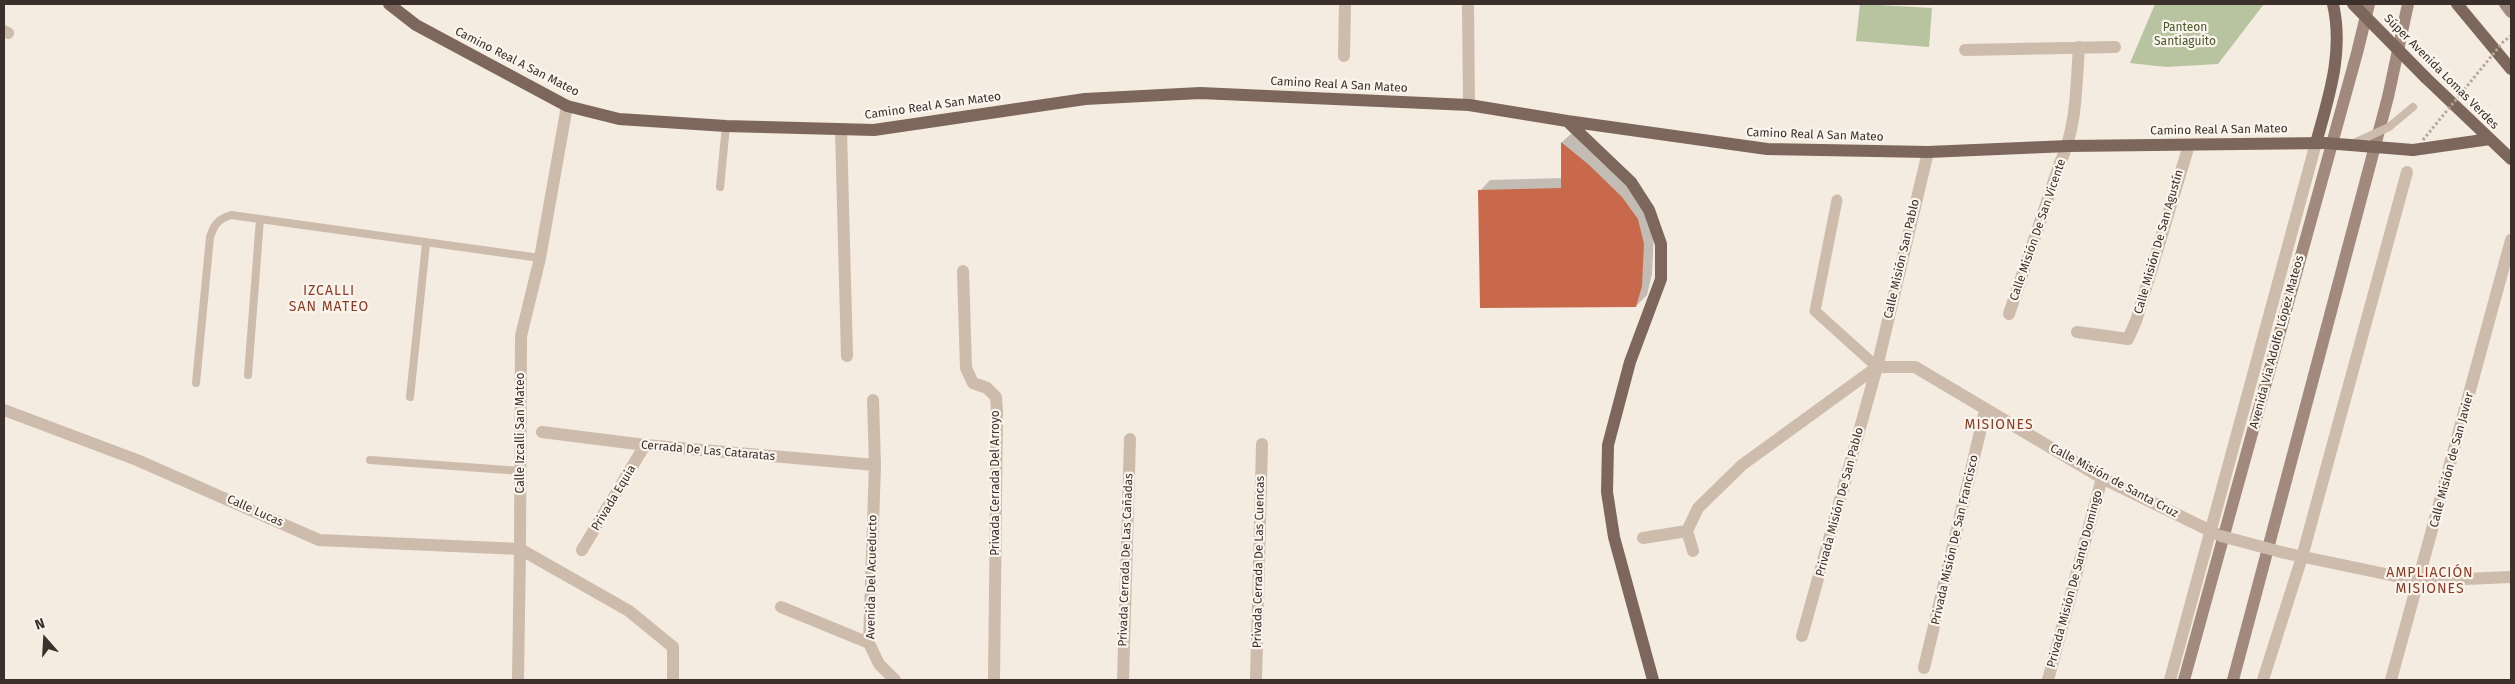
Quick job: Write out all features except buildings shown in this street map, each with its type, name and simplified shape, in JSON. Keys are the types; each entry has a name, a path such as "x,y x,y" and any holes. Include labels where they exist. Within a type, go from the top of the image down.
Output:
{"main road":[{"name":"Camino Real A San Mateo","path":"389,4 416,25 567,106 620,119 726,126 874,130 1085,99 1190,94 1469,105 1567,121 1767,149 1928,152 2068,146 2320,143 2416,147 2490,139"},
{"path":"2320,143 2338,47 2333,4"},
{"name":"Súper Avenida Lomas Verdes","path":"2353,4 2426,78 2511,159"},
{"name":"Avenida Via Adolfo López Mateos","path":"2184,680 2357,53 2368,4"},
{"path":"2233,680 2388,97 2408,4"},
{"path":"2457,4 2511,69"},
{"path":"2505,4 2511,12"},
{"path":"1567,121 1631,182 1649,210 1661,244 1662,279 1630,362 1608,445 1607,492 1614,537 1653,680"}],"street":[{"path":"1344,56 1345,4"},
{"path":"1468,4 1469,105"},
{"path":"1965,50 2115,46"},
{"name":"Calle Misión De San Vicente","path":"2010,314 2060,163 2068,146 2073,125 2079,47"},
{"name":"Calle Izcalli San Mateo","path":"518,680 521,336 540,258 567,106"},
{"path":"841,130 847,356"},
{"name":"Avenida Via Adolfo López Mateos","path":"2170,680 2215,534 2320,143"},
{"name":"Calle Misión De San Agustín","path":"2076,332 2128,339 2136,321 2189,145"},
{"name":"Calle Misión San Pablo","path":"1877,367 1928,152"},
{"path":"2263,680 2302,558 2407,172"},
{"path":"1693,551 1687,531 1698,508 1742,465 1877,367 1814,311 1837,200"},
{"name":"Calle Misión de San Javier","path":"2391,680 2511,240"},
{"name":"Privada Cerrada Del Arroyo","path":"963,271 966,368 973,384 987,388 996,397 997,404 994,680"},
{"name":"Calle Misión de Santa Cruz","path":"1877,367 1916,367 1986,411 2102,478 2215,534 2302,558 2419,581 2511,577"},
{"name":"Privada Misión De San Pablo","path":"1802,636 1877,367"},
{"name":"Avenida Del Acueducto","path":"873,400 875,466 869,643 879,664 895,680"},
{"name":"Calle Lucas","path":"4,410 137,460 319,540 520,549"},
{"name":"Privada Misión De San Francisco","path":"1924,668 1986,411"},
{"name":"Cerrada De Las Cataratas","path":"542,432 646,446 875,466"},
{"name":"Privada Cerrada De Las Cañadas","path":"1123,680 1130,439"},
{"name":"Privada Cerrada De Las Cuencas","path":"1256,680 1262,444"},
{"name":"Privada Equia","path":"582,550 646,446"},
{"name":"Privada Misión De Santo Domingo","path":"2048,680 2102,478"},
{"path":"1643,538 1687,531"},
{"path":"520,549 630,611 673,647 673,680"},
{"path":"781,607 869,643"}],"lane":[{"path":"2350,145 2389,127 2414,107"},
{"path":"720,187 726,126"},
{"path":"196,383 210,238 213,226 221,218 231,215 426,244 540,258"},
{"path":"248,375 260,219"},
{"path":"410,397 426,244"},
{"path":"370,460 521,471"}],"path":[{"path":"2416,147 2503,42 2511,36"}],"green space":[{"path":"1860,4 1932,8 1929,47 1856,41"},
{"name":"Panteon Santiaguito","path":"2155,4 2264,4 2218,64 2166,67 2130,63"}],"district":[{"name":"IZCALLI SAN MATEO","path":"329,300"},
{"name":"MISIONES","path":"1999,425"},
{"name":"AMPLIACIÓN MISIONES","path":"2430,582"}]}
